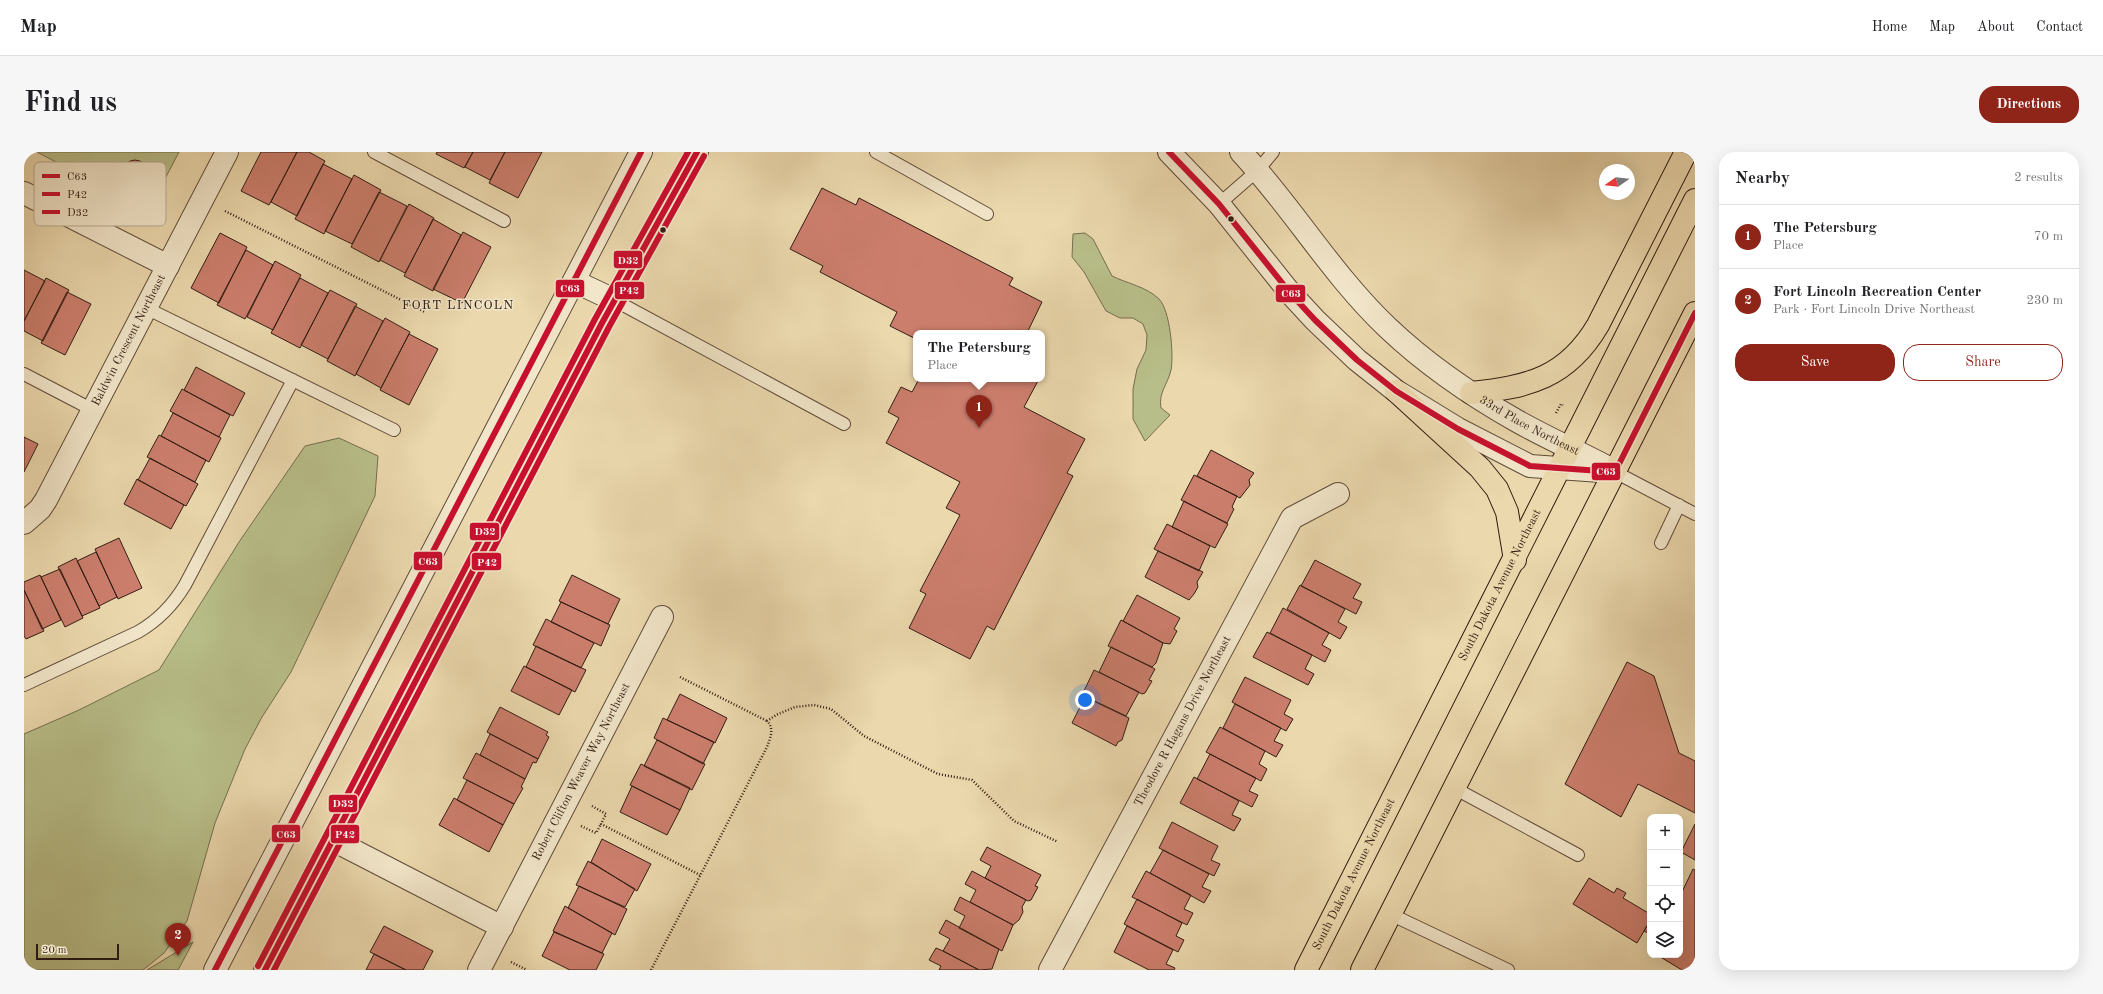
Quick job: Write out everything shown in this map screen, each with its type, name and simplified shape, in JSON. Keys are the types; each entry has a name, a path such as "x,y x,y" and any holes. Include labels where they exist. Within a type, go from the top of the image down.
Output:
{"main road":[{"path":"1471,393 1515,388 1543,379 1572,360 1583,349 1598,325 1686,152"},
{"name":"South Dakota Avenue Northeast","path":"1306,970 1515,560 1695,200"},
{"path":"1362,970 1695,313"},
{"path":"1396,391 1475,463 1497,489 1503,500 1509,523 1515,560"}],"street":[{"name":"Baldwin Crescent Northeast","path":"24,523 40,509 46,500 227,152"},
{"path":"215,970 641,152"},
{"path":"265,970 614,300 697,152"},
{"name":"33rd Place Northeast","path":"1169,152 1219,204 1282,283 1315,320 1357,360 1396,391 1483,443 1530,466 1615,472"},
{"name":"33rd Place Northeast","path":"1241,152 1284,201 1336,270 1383,323 1416,352 1471,393 1518,422 1571,447 1615,472"},
{"path":"24,193 34,198"},
{"path":"89,226 168,266"},
{"path":"574,281 614,300"},
{"name":"Theodore R Hagans Drive Northeast","path":"1050,970 1292,518 1338,494"},
{"name":"Robert Clifton Weaver Way Northeast","path":"479,970 662,618"},
{"path":"332,840 502,927"}],"lane":[{"path":"374,152 504,221"},
{"path":"876,152 988,214"},
{"path":"1219,204 1258,170 1273,152"},
{"path":"614,300 844,424"},
{"path":"146,308 394,430"},
{"path":"24,374 93,410"},
{"path":"24,685 151,625 176,600 186,585 293,380"},
{"path":"1615,472 1695,514"},
{"path":"1661,543 1678,506"},
{"path":"1454,788 1578,855"},
{"path":"1390,914 1508,970"}],"path":[{"path":"223,210 425,312"},
{"path":"651,970 767,747 772,732 771,725 767,721 680,677"},
{"path":"767,721 795,706 814,705 831,709 864,736 938,774 972,780 1014,821 1058,842"},
{"path":"576,823 596,833 606,814 586,803"},
{"path":"601,824 700,875"},
{"path":"506,958 527,970"}],"green space":[{"path":"37,152 179,152 166,177 166,162 56,162"},
{"path":"1085,233 1093,239 1112,276 1149,291 1159,299 1166,312 1170,333 1172,363 1170,375 1162,393 1160,403 1161,408 1170,415 1145,441 1133,419 1133,389 1137,369 1146,350 1147,335 1143,324 1133,318 1120,318 1106,311 1084,272 1072,257 1073,234"},
{"path":"339,438 378,456 375,496 291,672 262,717 245,749 215,823 187,921 164,953 143,970 24,970 24,734 79,710 159,670 239,542 305,446"},
{"path":"193,942 178,970 147,970"}],"building":[{"path":"261,152 297,152 269,205 241,191"},
{"path":"297,152 309,152 325,161 297,216 271,202"},
{"path":"437,152 473,152 464,168 436,154"},
{"path":"473,152 505,152 490,180 465,167"},
{"path":"505,152 542,152 518,198 489,183"},
{"path":"135,160 141,162 129,162"},
{"path":"323,164 352,179 324,234 295,219"},
{"path":"354,175 381,190 352,244 325,231"},
{"path":"822,188 856,205 859,198 1013,278 1009,285 1042,302 1028,330 913,330 913,338 890,326 897,312 820,272 823,266 790,249"},
{"path":"379,192 407,206 379,262 351,247"},
{"path":"409,204 434,218 405,273 380,260"},
{"path":"433,219 461,235 433,291 404,276"},
{"path":"463,232 491,247 462,303 433,289"},
{"path":"220,233 247,247 219,303 191,288"},
{"path":"246,250 273,265 245,319 217,305"},
{"path":"275,261 301,275 273,330 247,317"},
{"path":"24,270 45,281 24,321"},
{"path":"46,278 69,290 43,341 24,331 24,321"},
{"path":"300,278 328,293 300,348 271,333"},
{"path":"330,290 357,304 328,359 301,345"},
{"path":"67,292 91,304 65,355 41,343"},
{"path":"355,306 383,321 355,376 327,361"},
{"path":"385,318 410,332 381,388 356,374"},
{"path":"409,334 438,349 409,405 380,390"},
{"path":"196,367 245,393 233,416 184,390"},
{"path":"917,382 1037,382 1024,407 1085,439 1067,473 1073,476 994,630 987,626 970,659 909,628 926,594 920,591 960,515 946,508 960,482 886,443 899,418 888,412 901,387 912,392"},
{"path":"182,389 230,415 219,437 170,411"},
{"path":"173,413 221,438 209,462 161,436"},
{"path":"159,435 206,460 195,482 147,457"},
{"path":"24,437 38,444 24,472"},
{"path":"1211,450 1254,473 1249,480 1250,485 1240,498 1197,476"},
{"path":"150,458 198,484 186,506 138,480"},
{"path":"1194,475 1237,496 1232,507 1234,509 1227,523 1181,500"},
{"path":"137,479 184,505 171,529 124,504"},
{"path":"1184,501 1228,524 1215,548 1172,527"},
{"path":"1167,524 1210,546 1199,571 1154,549"},
{"path":"119,538 142,588 118,599 95,549"},
{"path":"1158,551 1203,572 1197,582 1198,587 1189,600 1145,577"},
{"path":"96,552 117,597 99,606 77,561"},
{"path":"76,558 100,608 82,616 58,567"},
{"path":"1315,560 1361,584 1353,598 1362,602 1356,614 1301,586"},
{"path":"60,569 83,618 65,627 41,577"},
{"path":"40,575 61,620 42,629 24,590 24,582"},
{"path":"572,575 620,599 608,624 559,601"},
{"path":"1300,585 1345,609 1338,622 1347,627 1340,639 1287,609"},
{"path":"24,590 44,631 26,639 24,636"},
{"path":"1137,595 1180,618 1174,629 1177,631 1170,644 1163,643 1123,621"},
{"path":"561,602 610,625 601,646 551,622"},
{"path":"1283,608 1329,633 1322,645 1331,650 1325,662 1270,633"},
{"path":"546,619 594,643 581,668 533,645"},
{"path":"1121,620 1163,643 1156,663 1152,667 1108,646"},
{"path":"1267,632 1312,655 1305,669 1314,674 1308,685 1253,657"},
{"path":"536,646 586,670 575,692 526,667"},
{"path":"1111,647 1155,669 1149,680 1152,681 1145,693 1142,694 1099,672"},
{"path":"1627,662 1654,676 1679,753 1695,761 1695,813 1638,784 1621,817 1565,784"},
{"path":"524,666 572,690 559,715 511,691"},
{"path":"1094,670 1139,692 1126,716 1082,695"},
{"path":"1245,677 1291,700 1284,714 1293,719 1286,731 1232,702"},
{"path":"680,694 727,718 715,743 667,720"},
{"path":"1085,697 1129,718 1122,740 1118,742 1116,746 1072,723"},
{"path":"1235,704 1281,728 1274,741 1283,745 1276,757 1223,728"},
{"path":"500,707 548,732 546,735 549,737 538,759 487,732"},
{"path":"663,718 714,742 703,764 654,738"},
{"path":"1220,727 1265,751 1259,764 1267,769 1261,781 1206,752"},
{"path":"490,734 538,759 536,763 533,762 525,779 480,755"},
{"path":"657,740 705,764 692,790 644,766"},
{"path":"476,753 525,779 521,787 523,788 514,804 463,778"},
{"path":"1210,754 1256,778 1249,791 1258,795 1252,807 1197,779"},
{"path":"641,764 690,788 680,810 630,785"},
{"path":"1194,777 1239,801 1232,815 1241,819 1234,831 1180,803"},
{"path":"467,780 514,804 503,825 457,800"},
{"path":"632,786 680,810 667,835 620,812"},
{"path":"454,798 503,825 489,852 439,825"},
{"path":"1172,822 1218,846 1211,860 1220,864 1214,876 1159,848"},
{"path":"1695,824 1695,860 1683,853 1683,848"},
{"path":"602,839 651,864 637,891 591,862"},
{"path":"987,847 1041,875 1035,886 1038,887 1031,900 1028,901 985,878 991,866 980,860"},
{"path":"1163,850 1209,874 1202,887 1211,891 1204,903 1150,873"},
{"path":"588,861 635,889 625,907 576,885"},
{"path":"1693,869 1695,870 1695,970 1682,970 1662,958 1683,958 1683,890"},
{"path":"972,871 1026,900 1022,907 1023,912 1019,920 1013,925 970,902 976,890 965,884"},
{"path":"1146,871 1191,895 1184,909 1193,913 1187,925 1132,897"},
{"path":"1589,878 1614,893 1617,888 1626,893 1623,898 1647,912 1647,926 1637,943 1573,904"},
{"path":"579,886 627,909 615,935 568,908"},
{"path":"960,897 1013,925 1002,951 959,928 965,916 954,910"},
{"path":"1137,899 1182,923 1176,936 1184,940 1178,952 1124,924"},
{"path":"565,906 612,933 602,953 553,931"},
{"path":"946,920 999,949 992,969 979,970 943,951 950,939 939,933"},
{"path":"384,926 433,951 423,970 406,970 370,952"},
{"path":"1127,926 1173,950 1166,964 1175,968 1174,970 1149,970 1114,952"},
{"path":"554,932 604,954 596,970 570,970 542,956"},
{"path":"936,948 979,970 939,970 941,966 929,960"},
{"path":"374,954 406,970 366,970"}],"transit line":[{"name":"C63","path":"215,970 641,152"},
{"name":"D32","path":"258,966 595,319 688,152"},
{"name":"C63","path":"265,970 602,323 697,152"},
{"name":"C63","path":"1169,152 1219,204 1291,294 1315,320 1357,360 1396,391 1458,429 1530,466 1615,472 1695,313"},
{"name":"P42","path":"274,970 609,327 704,156"}],"place":[{"name":"The Petersburg","path":"979,428"},
{"name":"Fort Lincoln Recreation Center","path":"178,956"}],"district":[{"name":"FORT LINCOLN","path":"458,305"}]}
